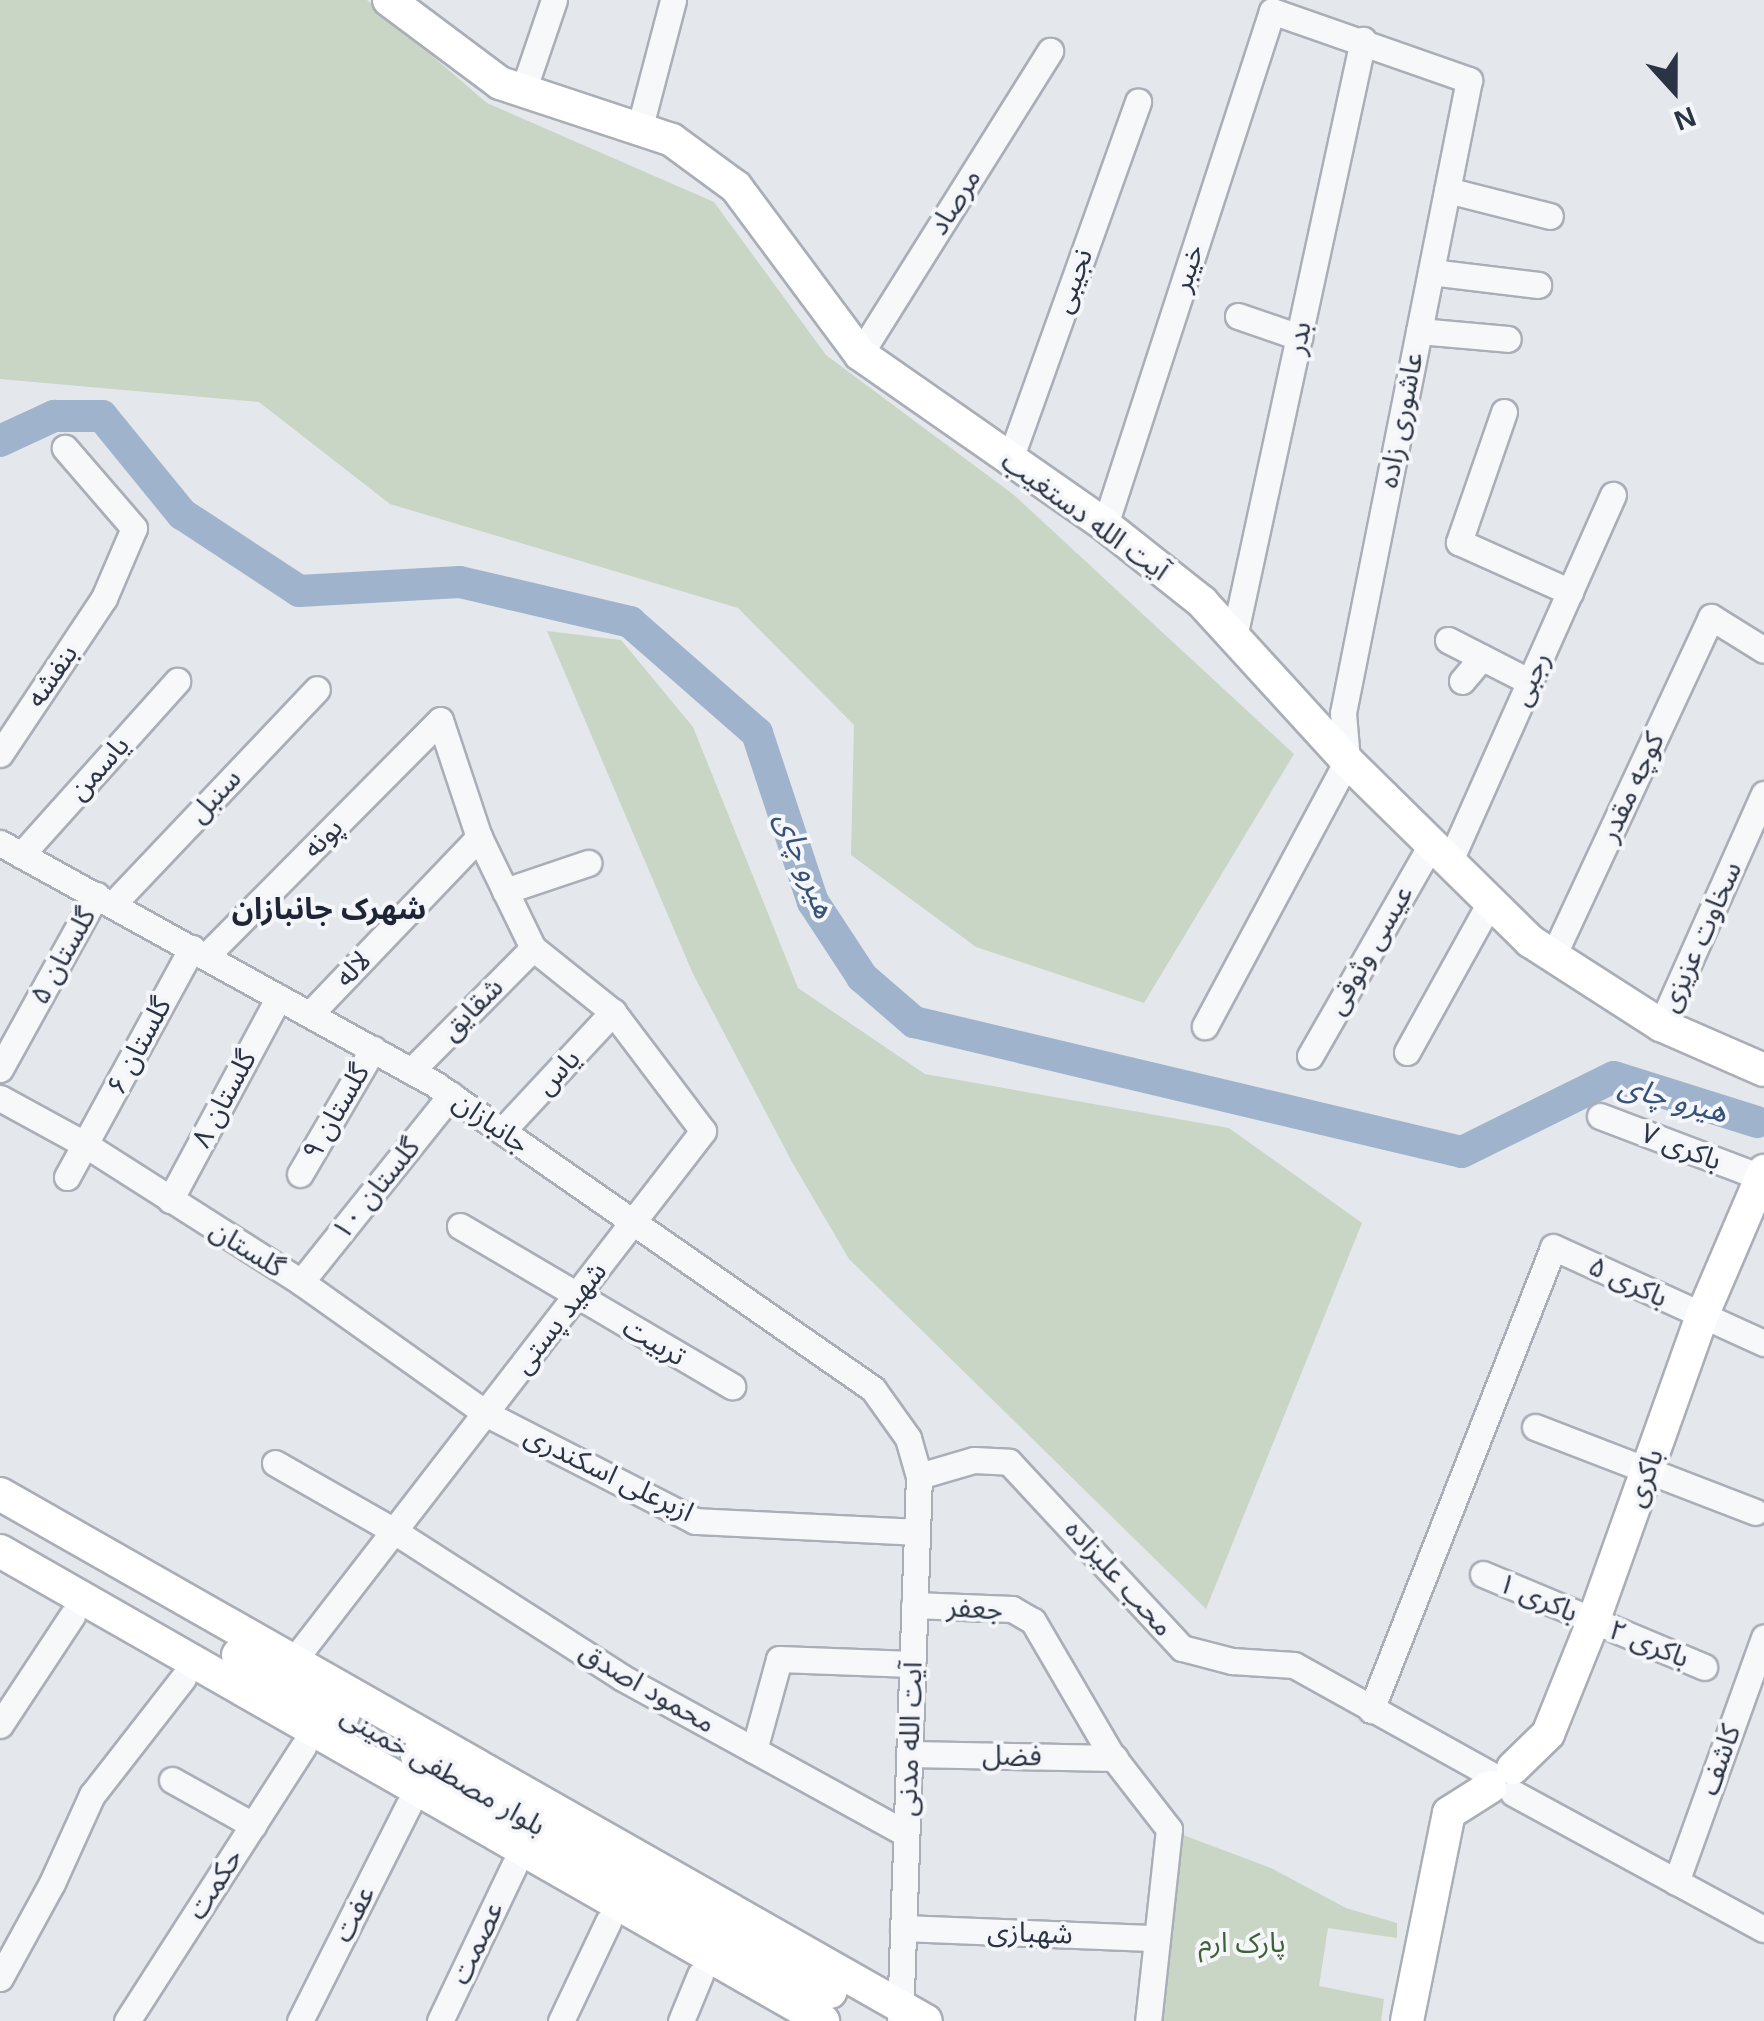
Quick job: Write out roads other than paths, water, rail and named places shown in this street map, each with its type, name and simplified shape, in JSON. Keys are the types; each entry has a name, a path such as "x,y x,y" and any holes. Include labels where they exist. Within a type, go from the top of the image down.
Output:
{"main road":[{"name":"آیت الله دستغیب","path":"389,0 500,83 672,140 736,188 860,354 1104,525 1202,602 1347,761 1490,902 1553,956 1662,1025 1764,1070"},
{"name":"باکری","path":"1407,2021 1449,1812 1502,1780 1548,1734 1594,1622 1702,1316 1763,1174"},
{"path":"0,1494 294,1660 903,2016"},
{"name":"بلوار مصطفی خمینی","path":"0,1520 774,1962 903,2016"},
{"name":"بلوار مصطفی خمینی","path":"0,1551 824,2021"},
{"path":"0,1576 781,2021"}],"street":[{"path":"524,91 554,0"},
{"path":"639,130 674,0"},
{"name":"خیبر","path":"1104,525 1272,11 1363,40"},
{"name":"عاشوری زاده","path":"1347,761 1343,712 1470,80 1363,40"},
{"name":"بدر","path":"1234,637 1363,40"},
{"name":"مرصاد","path":"860,354 1050,51"},
{"name":"نجیبی","path":"1009,462 1138,101"},
{"path":"1448,190 1550,216"},
{"path":"1431,272 1538,286"},
{"path":"1238,316 1299,337"},
{"path":"1420,330 1508,339"},
{"path":"1504,412 1459,542 1570,592"},
{"name":"بنفشه","path":"0,754 104,598 134,528 65,448"},
{"name":"رجبی","path":"1440,854 1530,682 1613,495"},
{"name":"کوچه مقدر","path":"1553,956 1710,617 1764,650"},
{"path":"1448,640 1530,682"},
{"path":"1462,681 1482,657"},
{"name":"یاسمن","path":"7,851 177,681"},
{"name":"سنبل","path":"105,900 317,689"},
{"name":"پونه","path":"199,952 440,720 479,837"},
{"path":"1204,1026 1347,761"},
{"name":"سخاوت عزیزی","path":"1662,1025 1764,794"},
{"path":"479,837 533,948 613,1012"},
{"name":"لاله","path":"310,1014 479,837"},
{"name":"جانبازان","path":"7,851 279,996 451,1096 873,1389 908,1438 919,1476"},
{"name":"عیسی وثوقی","path":"1310,1056 1440,854"},
{"path":"505,891 588,862"},
{"name":"گلستان ۵","path":"0,1068 105,900"},
{"path":"1408,1052 1490,902"},
{"name":"شقایق","path":"411,1070 533,948"},
{"name":"گلستان ۶","path":"66,1177 199,952"},
{"name":"گلستان ۸","path":"170,1200 279,996"},
{"name":"یاس","path":"502,1131 613,1012"},
{"name":"شهید پستی","path":"294,1660 702,1132 613,1012"},
{"name":"گلستان ۹","path":"300,1174 372,1049"},
{"name":"گلستان ۱۰","path":"301,1282 451,1096"},
{"name":"گلستان","path":"0,1098 86,1145 301,1282 486,1413"},
{"name":"باکری ۷","path":"1600,1116 1763,1174"},
{"name":"تربیت","path":"460,1226 576,1298 732,1386"},
{"name":"باکری ۵","path":"1371,1710 1553,1247 1764,1342"},
{"name":"ازبرعلی اسکندری","path":"486,1413 695,1521 917,1532"},
{"path":"1535,1427 1755,1512"},
{"name":"محب علیزاده","path":"919,1476 974,1460 1009,1462 1182,1648 1232,1660 1294,1665 1764,1930"},
{"name":"محمود اصدق","path":"276,1463 394,1531 621,1676 906,1834"},
{"name":"آیت‌ الله مدنی","path":"903,2016 919,1476"},
{"name":"باکری ۱","path":"1483,1574 1594,1622"},
{"name":"جعفر","path":"914,1605 1012,1609 1033,1621 1115,1758"},
{"path":"0,1725 72,1616"},
{"name":"باکری ۲","path":"1594,1622 1704,1667"},
{"name":"کاشف","path":"1676,1882 1764,1638"},
{"path":"754,1750 778,1658 912,1664"},
{"path":"0,1978 52,1883 92,1795 183,1678"},
{"name":"حکمت","path":"127,2021 303,1747"},
{"name":"فضل","path":"909,1754 1115,1758"},
{"path":"1115,1758 1169,1829 1148,2021"},
{"path":"172,1780 253,1825"},
{"name":"عفت","path":"300,2021 408,1806"},
{"name":"عصمت","path":"440,2021 514,1866"},
{"path":"562,2021 608,1922"},
{"name":"شهبازی","path":"903,1928 1157,1938"},
{"path":"681,2021 700,1975"}],"waterway":[{"name":"هیرو چای","path":"0,441 54,416 102,416 182,514 299,591 460,582 630,622 757,733 813,902 862,977 914,1022 1462,1152 1614,1077 1757,1122"}],"district":[{"name":"شهرک جانبازان","path":"329,909"}],"park label":[{"name":"پارک ارم","path":"1242,1943"}]}
